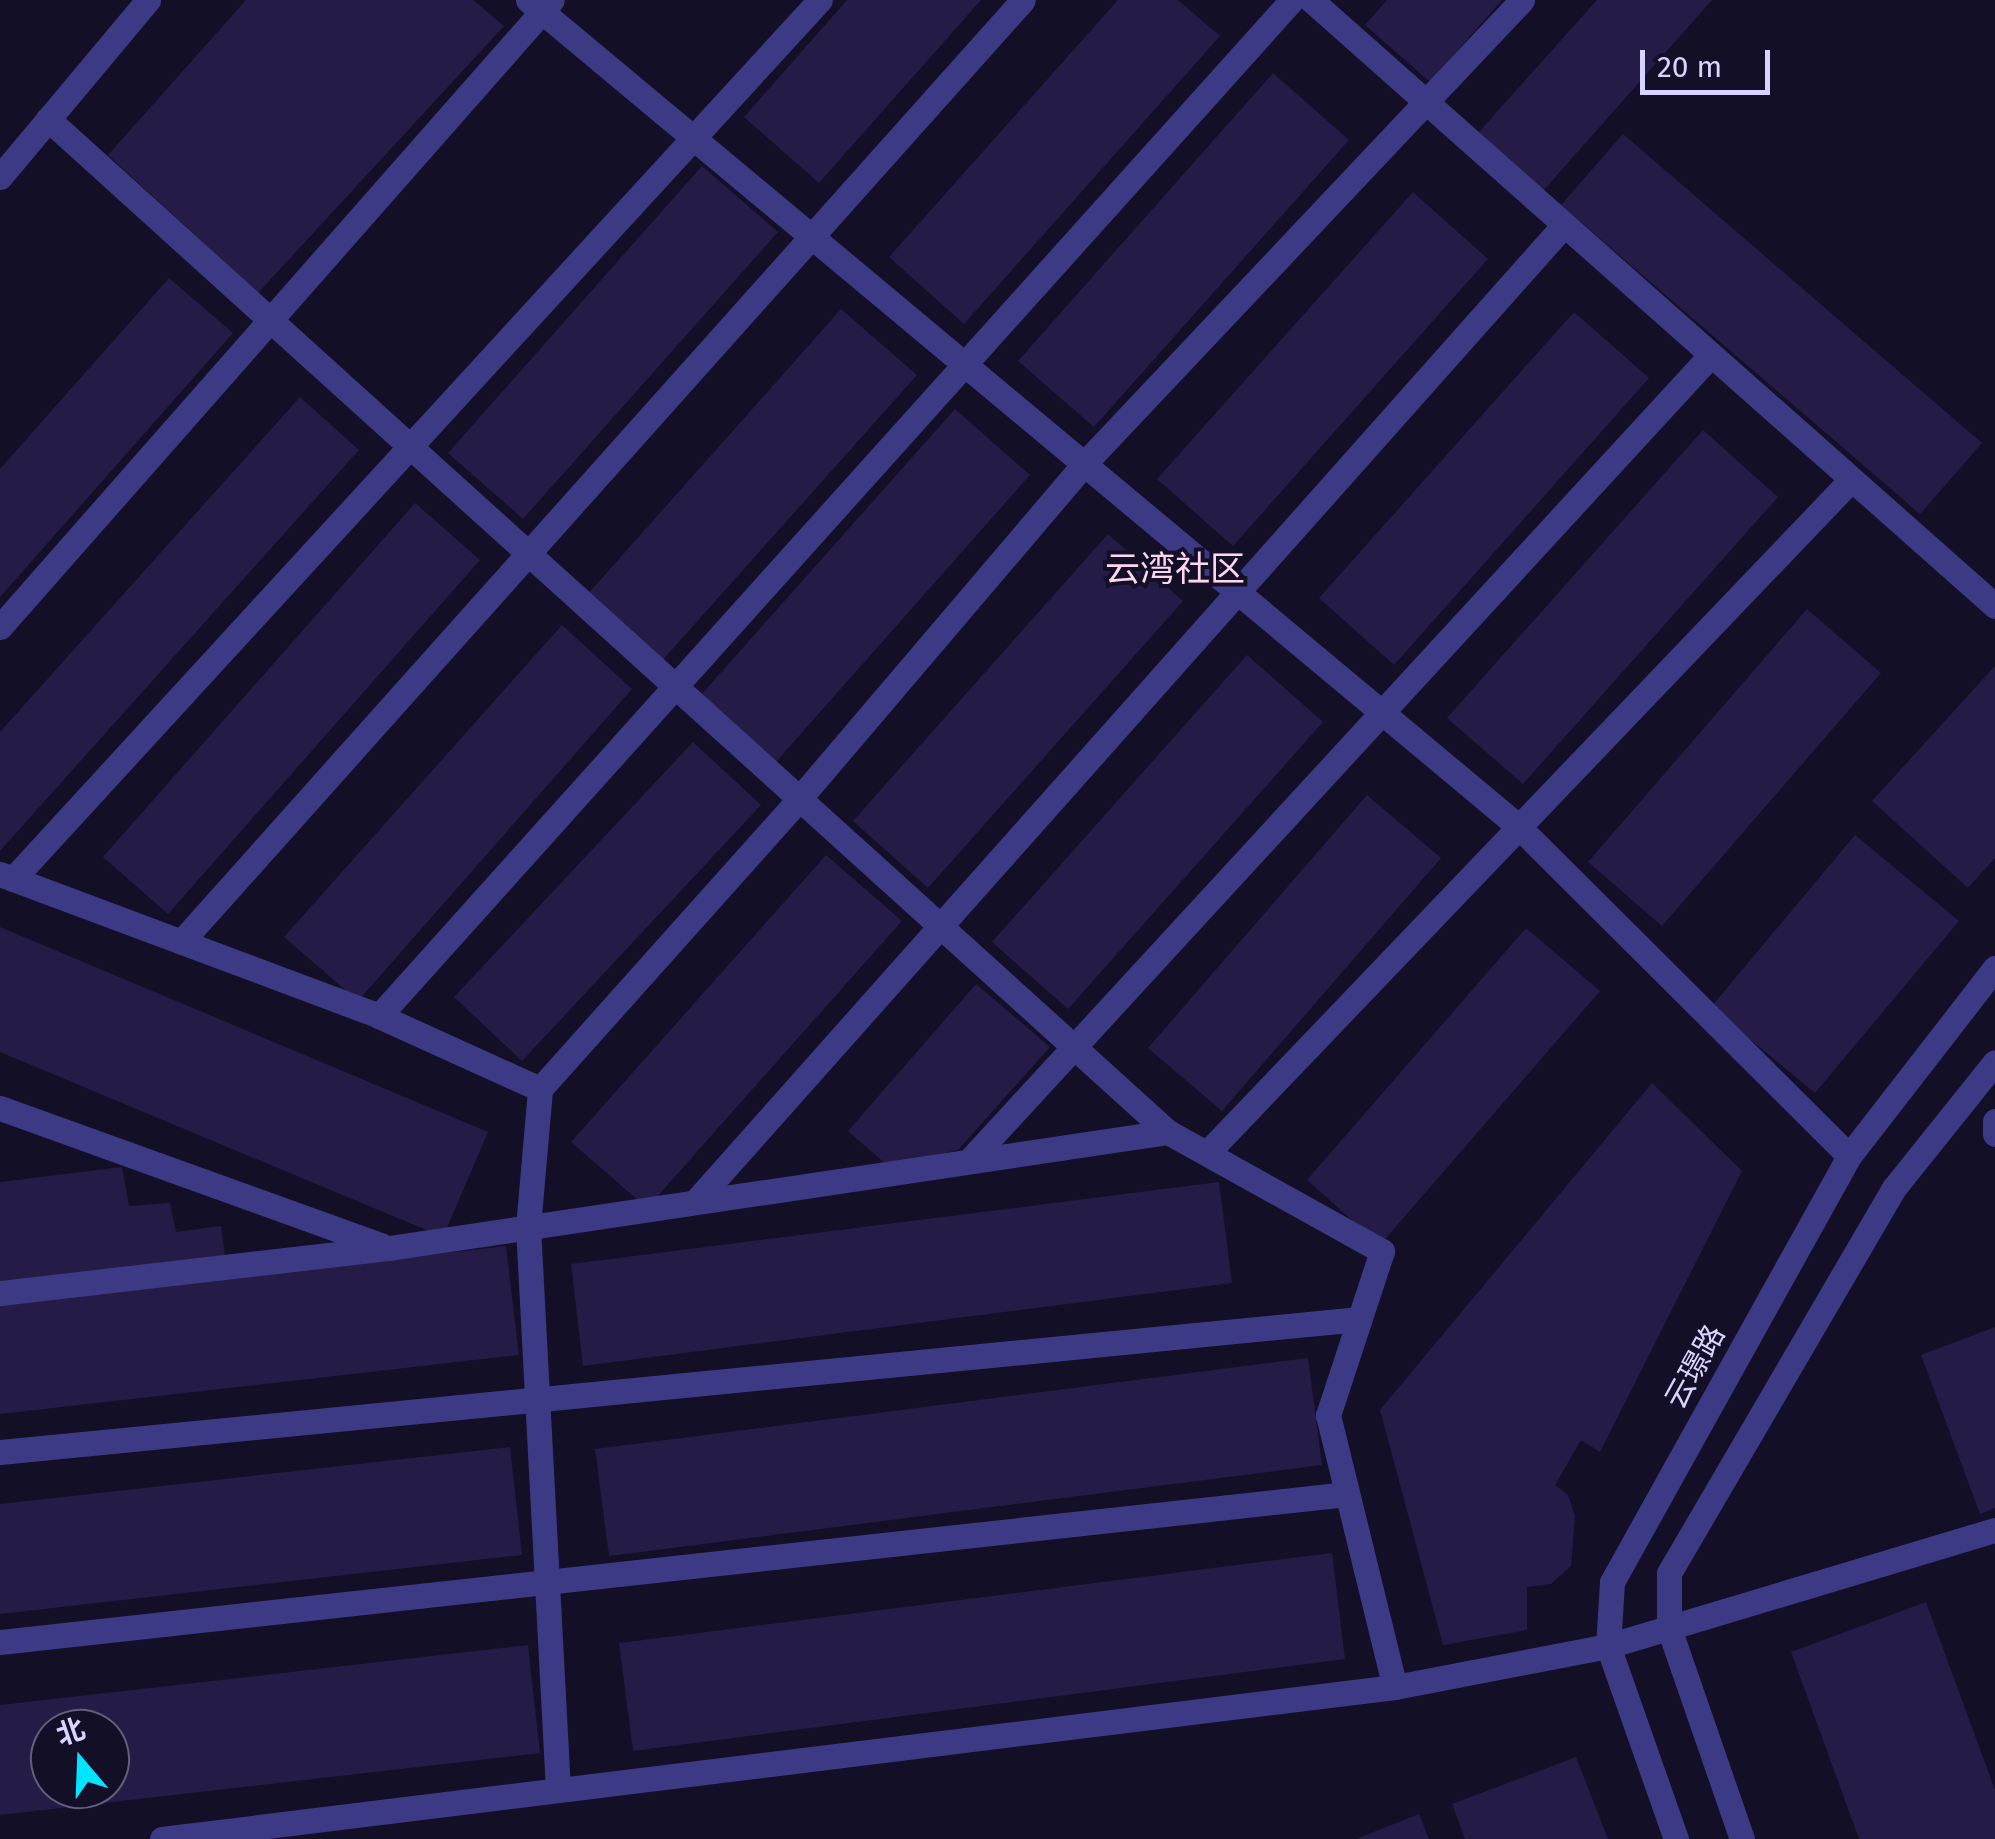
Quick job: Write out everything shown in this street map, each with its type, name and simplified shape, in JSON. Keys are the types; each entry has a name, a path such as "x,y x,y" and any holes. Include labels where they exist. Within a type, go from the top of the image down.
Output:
{"street":[{"path":"0,177 148,0"},
{"path":"540,1089 380,1016 6,876 410,446 820,0"},
{"path":"181,942 1023,0"},
{"path":"380,1016 1292,0"},
{"path":"1311,0 1848,482 1995,606"},
{"path":"558,1790 528,1227 540,1089 799,799 1084,464 1522,0"},
{"path":"0,627 541,4 693,138 1518,826 1849,1156"},
{"path":"48,119 1168,1132 1382,1251 1328,1414 1395,1687"},
{"path":"695,1202 1564,226"},
{"path":"969,1161 1709,357"},
{"path":"1207,1153 1848,482"},
{"name":"云璟路","path":"1676,1839 1608,1646 1612,1582 1849,1156 1995,968"},
{"path":"1742,1839 1669,1628 1669,1573 1894,1188 1995,1062"},
{"path":"0,1108 389,1248"},
{"path":"1995,1121 1995,1134"},
{"path":"0,1293 389,1248 1168,1132"},
{"path":"0,1452 1360,1319"},
{"path":"0,1642 1347,1494"},
{"path":"162,1839 218,1836 1395,1687 1608,1646 1995,1530"}],"building":[{"path":"246,0 473,0 504,26 258,293 108,155"},
{"path":"847,0 981,0 819,183 744,117"},
{"path":"1118,0 1178,0 1220,36 964,324 889,257"},
{"path":"1387,0 1502,0 1430,82 1365,25"},
{"path":"1597,0 1712,0 1543,191 1478,133"},
{"path":"1273,73 1349,140 1094,427 1018,361"},
{"path":"1623,134 1982,443 1920,514 1561,205"},
{"path":"702,166 778,232 523,519 448,453"},
{"path":"1413,192 1488,259 1233,546 1157,479"},
{"path":"169,278 233,333 0,597 0,469"},
{"path":"841,309 917,375 661,662 586,596"},
{"path":"1574,312 1649,378 1394,665 1319,598"},
{"path":"300,397 359,450 0,851 0,732"},
{"path":"955,409 1030,475 775,763 700,696"},
{"path":"1703,430 1778,497 1523,784 1447,718"},
{"path":"415,503 480,560 168,914 103,857"},
{"path":"1108,534 1183,601 928,888 853,821"},
{"path":"1807,609 1881,673 1662,926 1588,862"},
{"path":"562,625 632,689 358,1001 284,937"},
{"path":"1247,655 1323,722 1068,1009 992,942"},
{"path":"1995,666 1995,858 1968,888 1872,801"},
{"path":"693,742 761,805 522,1061 454,997"},
{"path":"1367,795 1441,858 1222,1111 1148,1048"},
{"path":"1855,835 1959,921 1815,1093 1711,1007"},
{"path":"826,855 902,921 647,1208 571,1142"},
{"path":"0,927 488,1132 443,1237 0,1052"},
{"path":"1526,928 1600,991 1380,1245 1307,1180"},
{"path":"976,984 1050,1047 958,1150 888,1166 848,1131"},
{"path":"1652,1083 1742,1171 1600,1452 1581,1440 1555,1485 1568,1495 1575,1516 1571,1566 1551,1584 1527,1587 1527,1630 1443,1645 1380,1410"},
{"path":"122,1167 129,1206 170,1203 176,1232 221,1226 225,1256 0,1281 0,1182"},
{"path":"1219,1182 1232,1283 583,1366 571,1264"},
{"path":"506,1246 519,1355 0,1414 0,1304"},
{"path":"1995,1327 1995,1508 1980,1514 1921,1355"},
{"path":"1308,1358 1322,1465 609,1556 595,1449"},
{"path":"510,1447 522,1555 0,1614 0,1504"},
{"path":"1332,1553 1345,1659 633,1751 619,1643"},
{"path":"1926,1602 1995,1790 1995,1839 1859,1839 1791,1652"},
{"path":"528,1645 540,1753 130,1800 130,1709 30,1709 30,1809 52,1809 0,1815 0,1705"},
{"path":"1576,1757 1608,1839 1465,1839 1452,1804"},
{"path":"1419,1814 1429,1839 1356,1839"}],"district":[{"name":"云湾社区","path":"1175,569"}]}
